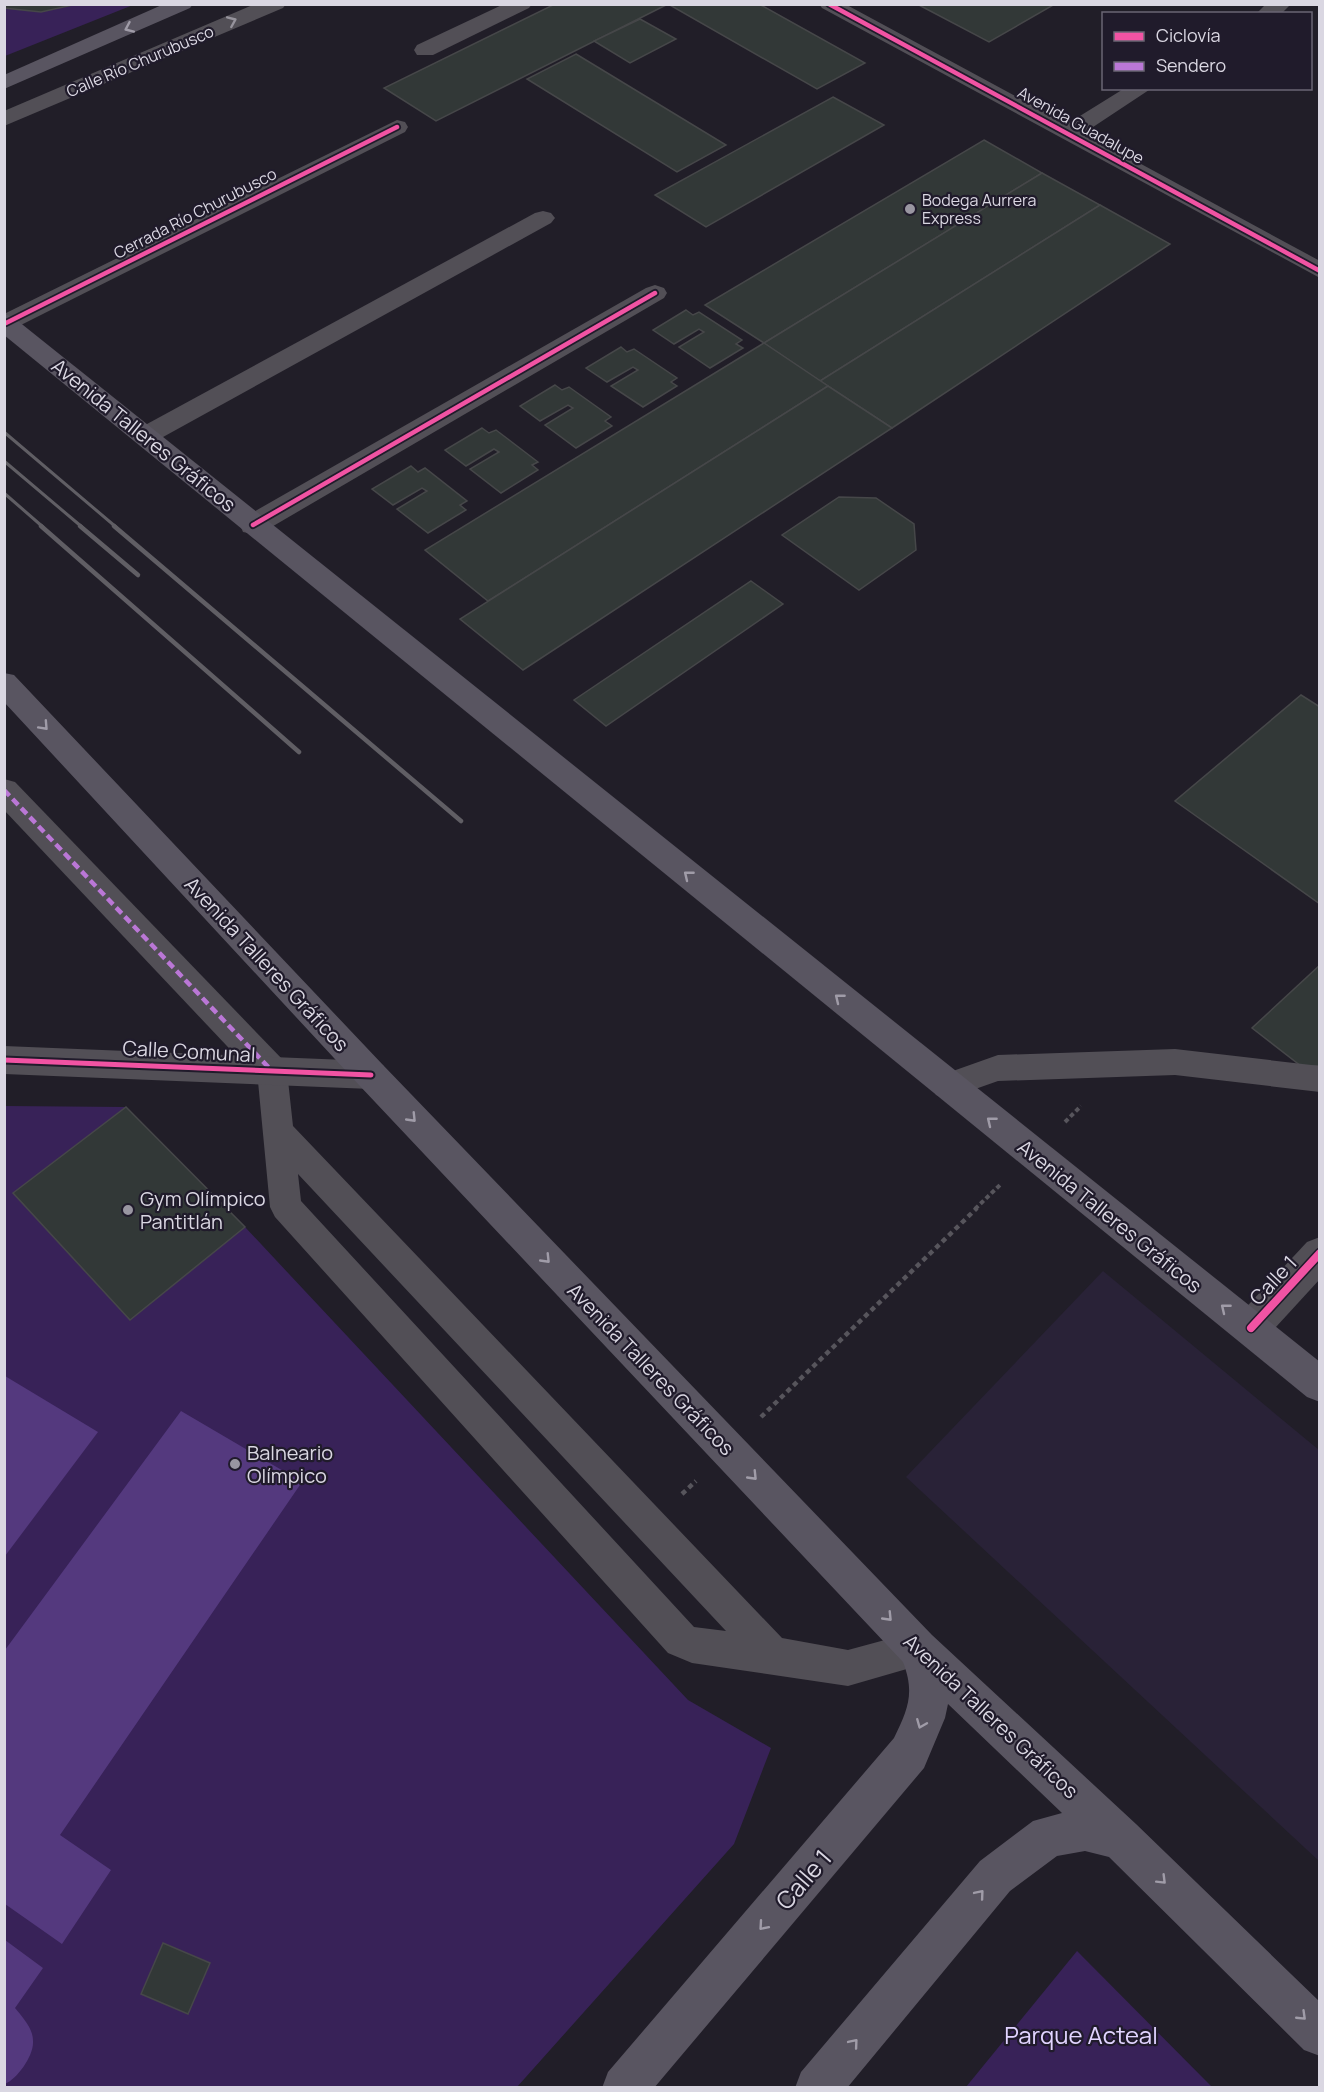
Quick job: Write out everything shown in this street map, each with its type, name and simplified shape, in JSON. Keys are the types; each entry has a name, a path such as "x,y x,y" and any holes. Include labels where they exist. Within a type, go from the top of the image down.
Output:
{"main road":[{"path":"4,83 183,4"},
{"name":"Avenida Talleres Gráficos","path":"5,323 1320,1385"},
{"name":"Avenida Talleres Gráficos","path":"4,683 371,1076 918,1648 1120,1839 1320,2034"},
{"name":"Calle 1","path":"624,2088 909,1753 925,1718 931,1682 918,1648"},
{"path":"817,2088 995,1876 1048,1836 1085,1830 1120,1839"}],"street":[{"name":"Calle Río Churubusco","path":"4,119 276,4"},
{"path":"425,50 522,4"},
{"name":"Avenida Guadalupe","path":"829,4 1320,271"},
{"path":"1068,132 1139,90"},
{"name":"Cerrada Río Churubusco","path":"5,323 397,127"},
{"path":"145,436 543,218"},
{"path":"253,525 655,293"},
{"path":"4,790 272,1071"},
{"name":"Calle Comunal","path":"4,1060 371,1076"},
{"name":"Calle 1","path":"1251,1328 1320,1253"}],"lane":[{"path":"947,1086 998,1068 1175,1062 1320,1079"},
{"path":"272,1071 283,1197 291,1215 681,1640 692,1645 773,1655 848,1668 918,1648"},
{"path":"277,1130 773,1655"}],"path":[{"path":"1062,1125 1088,1100"},
{"path":"756,1422 1002,1182"},
{"path":"680,1496 697,1480"}],"shaded area":[{"path":"1103,1271 1319,1450 1319,1861 906,1477"},
{"path":"5,1376 98,1432 5,1556"},
{"path":"181,1411 302,1482 60,1835 111,1870 62,1944 5,1904 5,1650"},
{"path":"5,1940 43,1968 15,2008 27,2023 33,2047 28,2060 19,2072 5,2084"}],"green space":[{"path":"77,5 133,5 5,56 5,8 41,11"},
{"name":"Balneario Olímpico","path":"5,1106 126,1107 245,1227 688,1700 771,1748 734,1844 517,2087 5,2088"},
{"name":"Parque Acteal","path":"1077,1951 1212,2087 966,2087"}],"building":[{"path":"4,4 77,4 41,12 4,8"},
{"path":"555,4 668,4 436,121 384,88"},
{"path":"668,4 759,4 865,63 817,89"},
{"path":"917,4 1055,4 989,42"},
{"path":"640,19 676,39 630,63 594,41"},
{"path":"576,54 726,145 677,172 527,79"},
{"path":"833,97 884,125 706,227 655,195"},
{"path":"984,140 1042,173 764,343 705,305"},
{"path":"1042,173 1100,205 820,381 764,343"},
{"path":"1100,205 1170,244 892,428 820,381"},
{"path":"686,310 693,315 699,312 742,340 736,344 743,348 710,368 679,347 704,332 699,329 674,344 653,330"},
{"path":"764,343 828,386 488,601 425,550"},
{"path":"621,347 627,352 634,349 677,378 671,382 677,386 643,407 611,386 638,370 633,367 607,382 586,368"},
{"path":"555,385 562,390 569,387 611,417 605,421 612,426 576,448 545,425 573,408 568,405 540,421 520,406"},
{"path":"828,386 892,428 523,670 460,619"},
{"path":"482,428 489,433 496,430 538,462 532,465 538,470 501,493 470,469 499,452 494,449 466,466 445,450"},
{"path":"411,466 418,472 425,468 467,501 460,505 466,510 428,533 397,509 427,491 422,488 393,505 372,489"},
{"path":"839,497 876,498 914,524 916,550 859,590 782,535"},
{"path":"751,581 783,604 606,726 574,700"},
{"path":"1301,695 1320,707 1320,904 1175,801"},
{"path":"1320,965 1320,1066 1301,1066 1252,1028"},
{"name":"Gym Olímpico Pantitlán","path":"126,1107 245,1227 130,1320 13,1193"},
{"path":"163,1943 210,1963 188,2014 141,1994"}],"railway":[{"path":"4,432 116,527"},
{"path":"4,461 82,527"},
{"path":"4,493 43,527"},
{"path":"41,526 299,752"},
{"path":"80,526 138,575"},
{"path":"114,526 461,821"}],"marked path":[{"path":"4,790 272,1071"}],"cycle path":[{"path":"829,4 1320,271"},
{"path":"6,323 397,127"},
{"path":"253,525 655,293"},
{"path":"4,1060 371,1075"},
{"path":"1251,1328 1320,1253"}],"place":[{"name":"Bodega Aurrera Express","path":"910,209"},
{"name":"Gym Olímpico Pantitlán","path":"128,1210"},
{"name":"Balneario Olímpico","path":"235,1464"}]}
